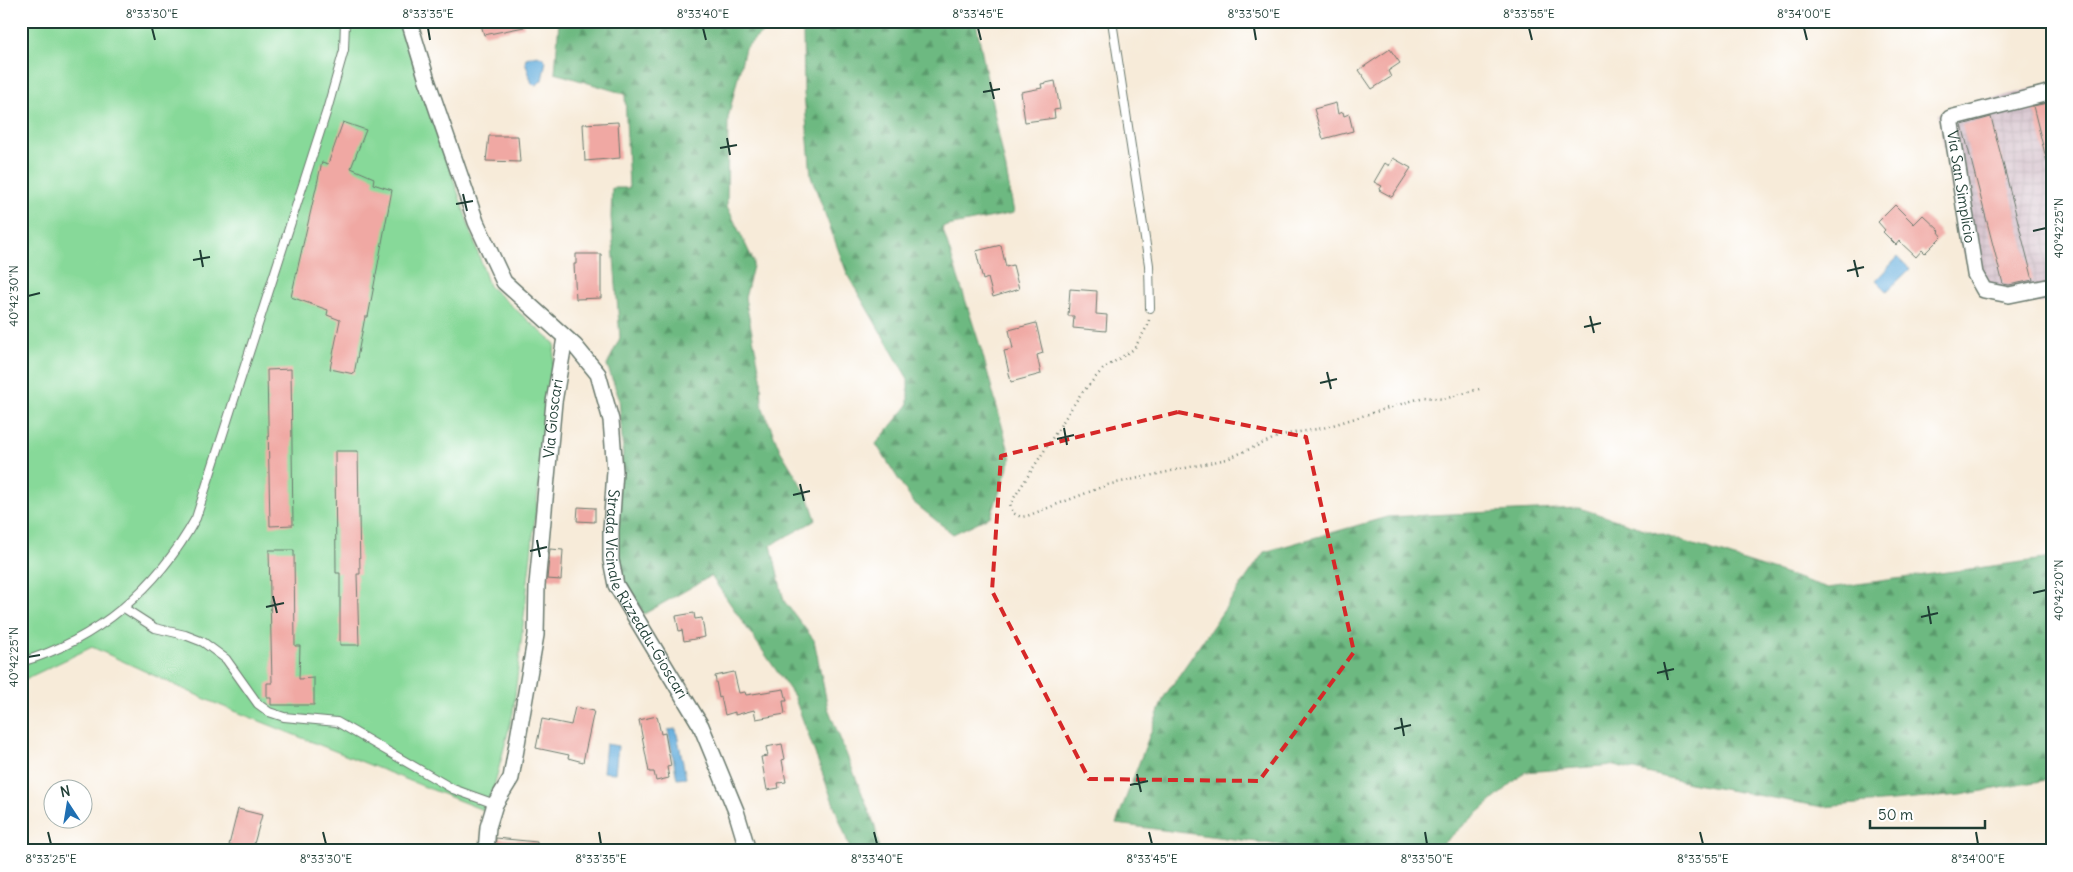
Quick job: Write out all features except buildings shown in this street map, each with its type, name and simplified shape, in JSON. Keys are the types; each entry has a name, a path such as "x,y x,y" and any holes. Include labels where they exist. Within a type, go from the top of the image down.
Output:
{"street":[{"path":"409,21 445,133 476,222 491,257 504,282 565,338"},
{"name":"Via San Simplicio","path":"2052,92 1950,118 1975,274 1984,290 2009,295 2052,286"},
{"name":"Via Gioscari","path":"486,851 488,827 494,804 511,778 536,635 538,576 554,402 565,338"},
{"name":"Strada Vicinale Rizzeddu-Gioscari","path":"565,338 575,346 598,374 611,420 615,471 611,560 616,585 701,726 736,811 748,851"}],"lane":[{"path":"21,662 72,642 103,624 124,608 147,587 183,542 196,518 327,110 344,50 345,21"},
{"path":"1112,21 1149,265 1150,308"},
{"path":"124,608 155,628 185,635 204,642 226,659 258,704 269,712 284,717 337,722 453,789 494,804"}],"path":[{"path":"1150,308 1148,325 1134,349 1103,369 1080,395 1010,504 1013,513 1021,517 1027,516 1107,485 1228,459 1282,435 1323,428 1424,397 1444,399 1483,388"}],"highlighted area":[{"path":"1178,412 1306,437 1354,652 1259,781 1089,779 992,591 1001,456"}],"shaded area":[{"path":"2052,83 2052,303 1995,299 1978,288 1962,248 1938,114"}],"green space":[{"path":"21,21 401,21 489,286 555,344 513,713 494,787 483,810 212,702 92,647 21,681"},
{"path":"559,21 775,21 745,48 728,118 727,206 754,262 745,298 761,377 762,406 780,450 808,496 816,520 771,545 784,601 814,640 828,708 875,826 879,851 851,851 794,696 711,576 644,614 623,582 614,532 623,451 619,398 607,365 620,338 611,217 612,188 629,188 625,94 555,73"},
{"path":"811,21 976,21 1014,213 942,227 982,352 1011,459 991,516 953,534 913,502 876,444 908,405 908,379 848,276 811,176 804,93 803,31"},
{"path":"1579,508 1828,588 2052,558 2052,779 1960,795 1823,807 1689,783 1614,765 1525,772 1434,851 1327,851 1116,824 1164,697 1264,552 1387,517"}],"water":[{"path":"537,55 546,61 542,80 537,85 532,84 525,61 526,58"},
{"path":"1898,257 1910,269 1887,291 1876,280"},
{"path":"676,729 686,778 677,779 668,730"},
{"path":"606,744 618,746 615,773 603,772"}]}
